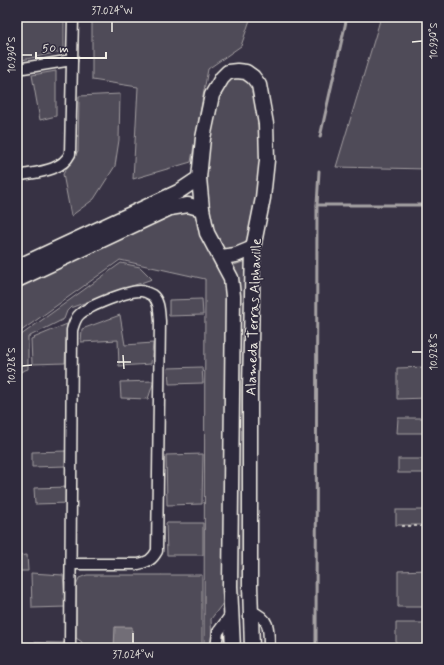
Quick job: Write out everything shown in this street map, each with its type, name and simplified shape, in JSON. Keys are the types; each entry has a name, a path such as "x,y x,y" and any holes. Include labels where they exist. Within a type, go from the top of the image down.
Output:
{"street":[{"path":"17,176 56,167 62,164 70,154 72,17"},
{"path":"17,69 72,60"},
{"name":"Alameda Terras Alphaville","path":"233,648 230,578 233,296 230,278 221,258 210,242 202,209 199,178 203,138 212,95 222,78 228,72 237,71 246,72 253,77 259,85 262,97 267,160 263,198 253,248 250,389 252,648"},
{"path":"17,267 178,192 199,178"},
{"path":"17,280 170,208 188,205 202,209"},
{"path":"221,258 236,255 253,248"},
{"path":"70,648 72,352 74,321 79,314 88,309 131,292 141,291 153,296 159,304 157,551 153,558 148,562 138,564 71,564"},
{"path":"216,648 218,632 232,613 251,611 263,617 266,622 269,648"}],"path":[{"path":"402,526 427,526"}],"shaded area":[{"path":"17,17 64,17 64,51 22,60 17,37"},
{"path":"92,17 251,17 241,46 208,69 191,162 133,179 138,87 92,80"},
{"path":"381,17 427,17 427,169 336,167"},
{"path":"56,71 56,116 40,120 32,75"},
{"path":"239,76 249,80 254,90 260,140 259,180 247,246 225,251 212,229 207,196 206,164 210,130 221,88 228,79"},
{"path":"120,94 119,140 115,166 94,199 71,216 63,174 78,151 79,96"},
{"path":"170,208 202,209 231,278 231,408 223,603 211,619 212,648 204,648 205,279 120,260 17,334 17,280"},
{"path":"246,261 244,594 241,596 237,593 231,266"},
{"path":"121,263 140,267 152,279 70,308 64,319 28,337 28,369 17,373 17,338"},
{"path":"202,299 203,315 169,316 169,300"},
{"path":"120,315 125,345 153,343 151,364 119,366 118,340 81,342 82,329"},
{"path":"67,324 65,363 32,364 31,339"},
{"path":"202,367 203,383 169,384 168,368"},
{"path":"427,367 427,398 397,399 397,368"},
{"path":"154,381 148,399 121,398 120,382"},
{"path":"398,418 427,418 427,433 397,433"},
{"path":"66,451 66,466 32,467 32,452"},
{"path":"203,454 202,504 167,505 166,455"},
{"path":"398,459 427,459 427,473 398,473"},
{"path":"68,487 69,503 35,504 34,488"},
{"path":"396,510 427,510 427,525 396,525"},
{"path":"166,523 203,523 203,555 167,555"},
{"path":"27,555 28,571 17,571 17,556"},
{"path":"427,570 427,607 398,607 398,571"},
{"path":"31,573 63,575 66,607 32,608"},
{"path":"87,575 202,575 202,648 81,648 82,642 76,638 76,586 79,578"},
{"path":"396,623 427,623 427,648 396,648"},
{"path":"115,627 132,627 132,648 114,648"},
{"path":"17,642 64,643 64,648 17,648"}],"waterway":[{"path":"320,137 347,17"},
{"path":"316,646 317,205 319,171"},
{"path":"317,205 427,205"}]}
